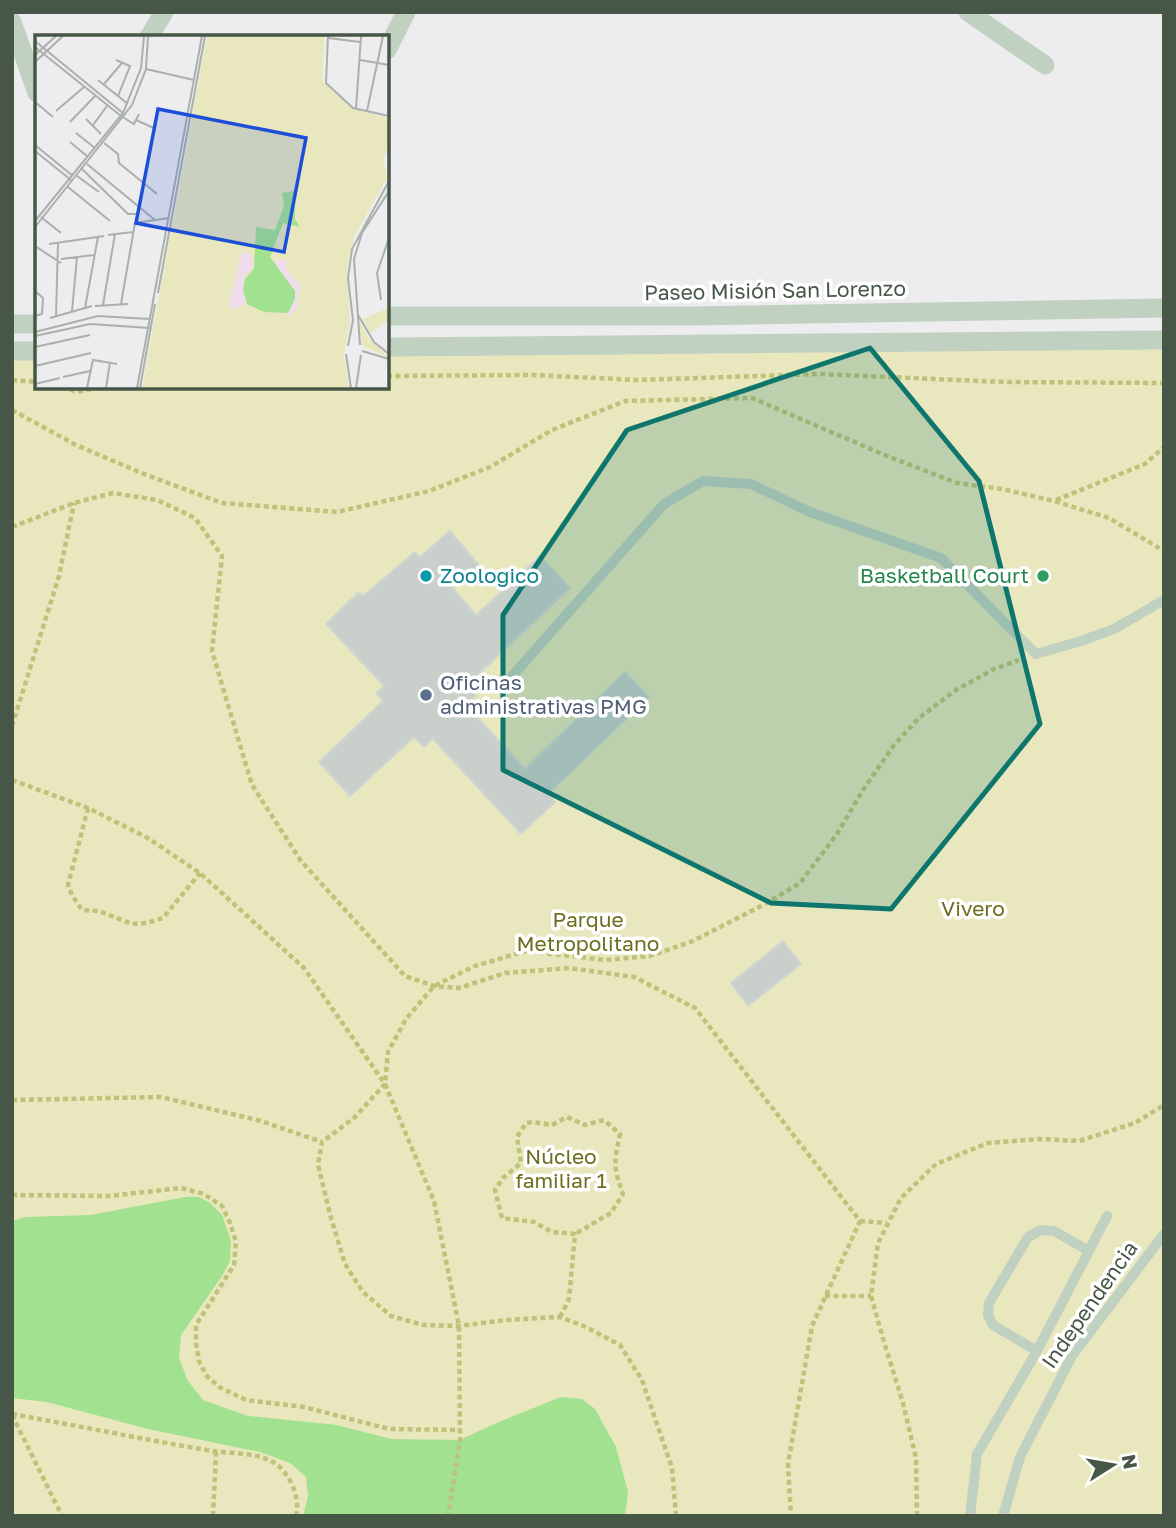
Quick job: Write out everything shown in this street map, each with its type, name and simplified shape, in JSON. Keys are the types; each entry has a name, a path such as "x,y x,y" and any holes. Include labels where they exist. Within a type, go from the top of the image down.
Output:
{"street":[{"path":"150,35 164,12"},
{"path":"388,48 406,12"},
{"path":"976,15 1045,65"},
{"path":"12,22 35,87"},
{"name":"Paseo Misión San Lorenzo","path":"388,316 695,316 1164,308"},
{"path":"12,324 35,324"},
{"path":"388,347 1164,340"},
{"path":"12,351 35,351"}],"lane":[{"path":"507,682 664,504 703,481 751,484 810,512 941,558 1037,654 1114,629 1164,600"},
{"path":"970,1516 977,1454 1037,1351 1107,1216"},
{"path":"1037,1351 992,1325 988,1315 989,1303 1028,1237 1041,1230 1054,1231 1089,1251"},
{"name":"Independencia","path":"1003,1516 1020,1457 1072,1356 1164,1234"}],"path":[{"path":"388,376 533,375 637,380 819,374 1004,382 1164,383"},
{"path":"12,380 35,382"},
{"path":"65,388 77,392 97,388"},
{"path":"12,411 76,445 222,503 337,512 429,491 490,467 552,430 625,401 752,398 957,483 1002,489 1109,518 1164,551"},
{"path":"1054,501 1145,464 1164,447"},
{"path":"12,527 74,503 113,493 157,500 195,518 222,556 212,651 252,785 301,861 396,967 405,976 434,986 459,988 505,973 569,968 634,977 695,1009 860,1222"},
{"path":"12,726 59,576 74,503"},
{"path":"676,1516 672,1468 642,1380 620,1345 560,1317 459,1326 423,1325 391,1316 363,1292 345,1264 318,1165 322,1142 354,1118 385,1084 388,1052 406,1019 434,986 475,966 526,951 605,960 650,956 693,941 765,904 800,883 837,834 894,746 919,718 956,690 994,669 1037,654"},
{"path":"12,780 88,808 146,837 200,873 304,968 385,1084 434,1201 459,1326 460,1430 449,1516"},
{"path":"88,808 68,885 82,910 99,911 132,925 163,918 200,873"},
{"path":"12,1100 161,1097 261,1121 322,1142"},
{"path":"917,1516 916,1458 903,1403 871,1296 878,1243 901,1198 936,1164 988,1143 1040,1139 1079,1141 1135,1124 1164,1105"},
{"path":"567,1116 585,1125 604,1120 620,1134 614,1161 623,1194 611,1213 575,1234 552,1232 534,1222 502,1218 495,1190 503,1178 521,1163 517,1137 526,1123 552,1125 567,1116"},
{"path":"12,1195 109,1196 181,1188 204,1194 222,1206 236,1242 234,1265 196,1325 199,1361 206,1374 219,1387 246,1401 304,1407 389,1429 460,1430"},
{"path":"860,1222 887,1223"},
{"path":"791,1516 788,1464 812,1325 860,1222"},
{"path":"560,1317 569,1298 575,1234"},
{"path":"825,1296 871,1296"},
{"path":"12,1415 216,1452 254,1455 275,1463 289,1479 299,1507 296,1516"},
{"path":"12,1415 62,1516"},
{"path":"213,1516 216,1452"}],"highlighted area":[{"path":"870,348 979,481 1040,724 891,909 771,903 503,770 503,615 627,430"}],"green space":[{"name":"Parque Metropolitano","path":"1164,350 1164,1516 12,1516 12,360 35,360 35,388 388,388 388,356"}],"shaded area":[{"path":"185,1197 199,1197 210,1203 222,1215 231,1241 230,1261 181,1335 179,1358 188,1381 203,1400 248,1416 337,1425 391,1439 460,1440 561,1397 582,1399 595,1409 616,1447 628,1492 625,1516 303,1516 308,1496 306,1477 290,1463 260,1452 148,1429 47,1402 12,1398 12,1221 25,1217 91,1215"}],"building":[{"name":"Oficinas administrativas PMG","path":"450,531 479,565 452,587 476,615 540,556 570,588 466,686 476,696 466,705 525,769 625,672 649,697 548,794 555,802 521,834 433,739 424,747 414,737 350,796 319,762 383,701 376,693 384,686 326,624 359,592 363,596 415,552 420,557"},
{"path":"783,941 801,964 748,1006 731,983"}],"place":[{"name":"Zoologico","path":"426,576"},
{"name":"Basketball Court","path":"1043,576"},
{"name":"Oficinas administrativas PMG","path":"426,695"}],"park label":[{"name":"Vivero","path":"973,909"},
{"name":"Núcleo familiar 1","path":"561,1169"}]}
